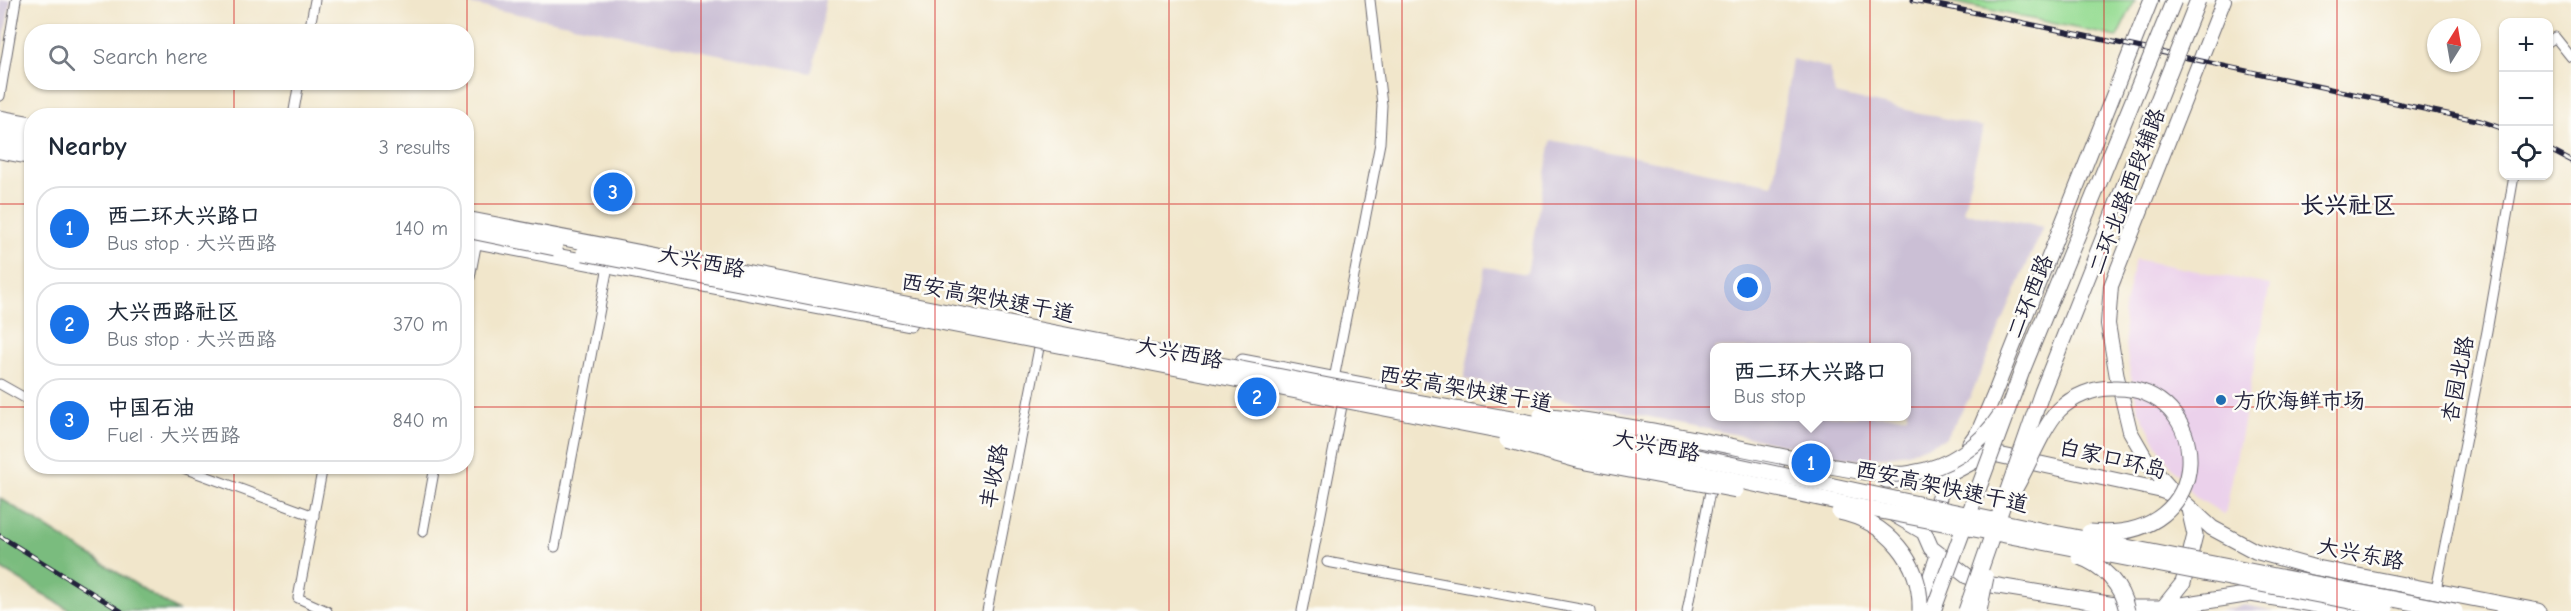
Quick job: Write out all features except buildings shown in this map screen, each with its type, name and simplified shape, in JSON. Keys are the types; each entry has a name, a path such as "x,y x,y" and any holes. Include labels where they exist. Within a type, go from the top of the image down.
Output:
{"main road":[{"name":"二环北路西段辅路","path":"1946,476 1979,430 2151,0"},
{"name":"二环西路","path":"1933,611 2022,371 2174,0"},
{"path":"1966,611 2042,392 2198,0"},
{"name":"二环北路西段辅路","path":"2177,496 2149,465 2130,431 2117,377 2108,324 2111,286 2224,0"},
{"path":"0,118 24,122"},
{"path":"0,127 24,132"},
{"path":"0,139 24,144"},
{"path":"0,151 24,156"},
{"name":"大兴西路","path":"474,214 1635,437 1876,480 1912,481 1946,476"},
{"name":"西安高架快速干道","path":"474,221 1339,388 2036,542 2401,611"},
{"name":"大兴西路","path":"474,238 608,266 1342,406 1900,516 1924,532 1931,548 1938,555"},
{"name":"西安高架快速干道","path":"474,238 1434,410 1561,428 2054,533 2455,611"},
{"path":"1434,410 1585,419 1839,468 1911,474 1955,459 1985,435 2005,409 2022,371"},
{"path":"1979,611 1997,518 2022,477 2050,422 2059,410 2076,399 2101,388 2120,387 2139,390 2156,398 2169,408 2186,437 2189,464 2181,496 2170,509 2159,519 2124,533 2074,530 2054,533"},
{"path":"1434,410 1581,461 1851,514 1874,525 1898,545 1918,580 1921,591 1919,611"},
{"name":"白家口环岛","path":"1946,476 1989,453 2160,490 2177,496 2189,509"},
{"path":"1919,611 1938,555 1931,520 1946,476"},
{"path":"2162,609 2183,583 2195,536 2189,509"},
{"name":"大兴东路","path":"2189,509 2212,528 2255,551 2312,567 2538,611"},
{"path":"2036,542 2094,562 2111,578 2123,596 2127,611"},
{"path":"1938,555 1967,576 1992,585 2111,606 2162,609 2251,594 2352,611"}],"street":[{"path":"0,96 16,0"},
{"path":"310,24 315,0"},
{"path":"1334,379 1380,143 1382,105 1370,0"},
{"path":"2553,41 2571,57"},
{"path":"295,108 298,90"},
{"name":"杏园北路","path":"2436,590 2487,331 2513,180"},
{"path":"555,546 608,266"},
{"name":"丰收路","path":"987,611 1039,348"},
{"path":"0,384 24,398"},
{"path":"1302,611 1342,406"},
{"path":"200,474 314,516"},
{"path":"322,474 298,598 327,611"},
{"path":"423,532 434,474"},
{"path":"1687,611 1713,479"},
{"path":"1327,562 1591,611"}],"shaded area":[{"path":"0,0 11,0 0,59"},
{"path":"449,0 826,0 812,73"},
{"path":"1792,59 1829,68 1835,94 1983,127 1963,212 2043,227 1970,397 1945,439 1908,453 1859,460 1464,379 1485,267 1527,274 1551,140 1773,185"},
{"path":"2135,259 2270,285 2225,515 2196,497 2162,454 2138,409 2128,362 2123,315"},
{"path":"2245,605 2274,611 2219,611"}],"green space":[{"path":"1943,0 2135,0 2117,37"},
{"path":"0,498 178,611 71,611 0,568"}],"railway":[{"path":"1913,0 2481,121 2499,127"},
{"path":"2553,152 2571,161"},
{"path":"0,536 121,611"}],"place":[{"name":"中国石油","path":"613,192"},
{"name":"大兴西路社区","path":"1257,397"},
{"name":"方欣海鲜市场","path":"2221,400"},
{"name":"西二环大兴路口","path":"1811,463"}],"district":[{"name":"长兴社区","path":"2348,205"}]}
